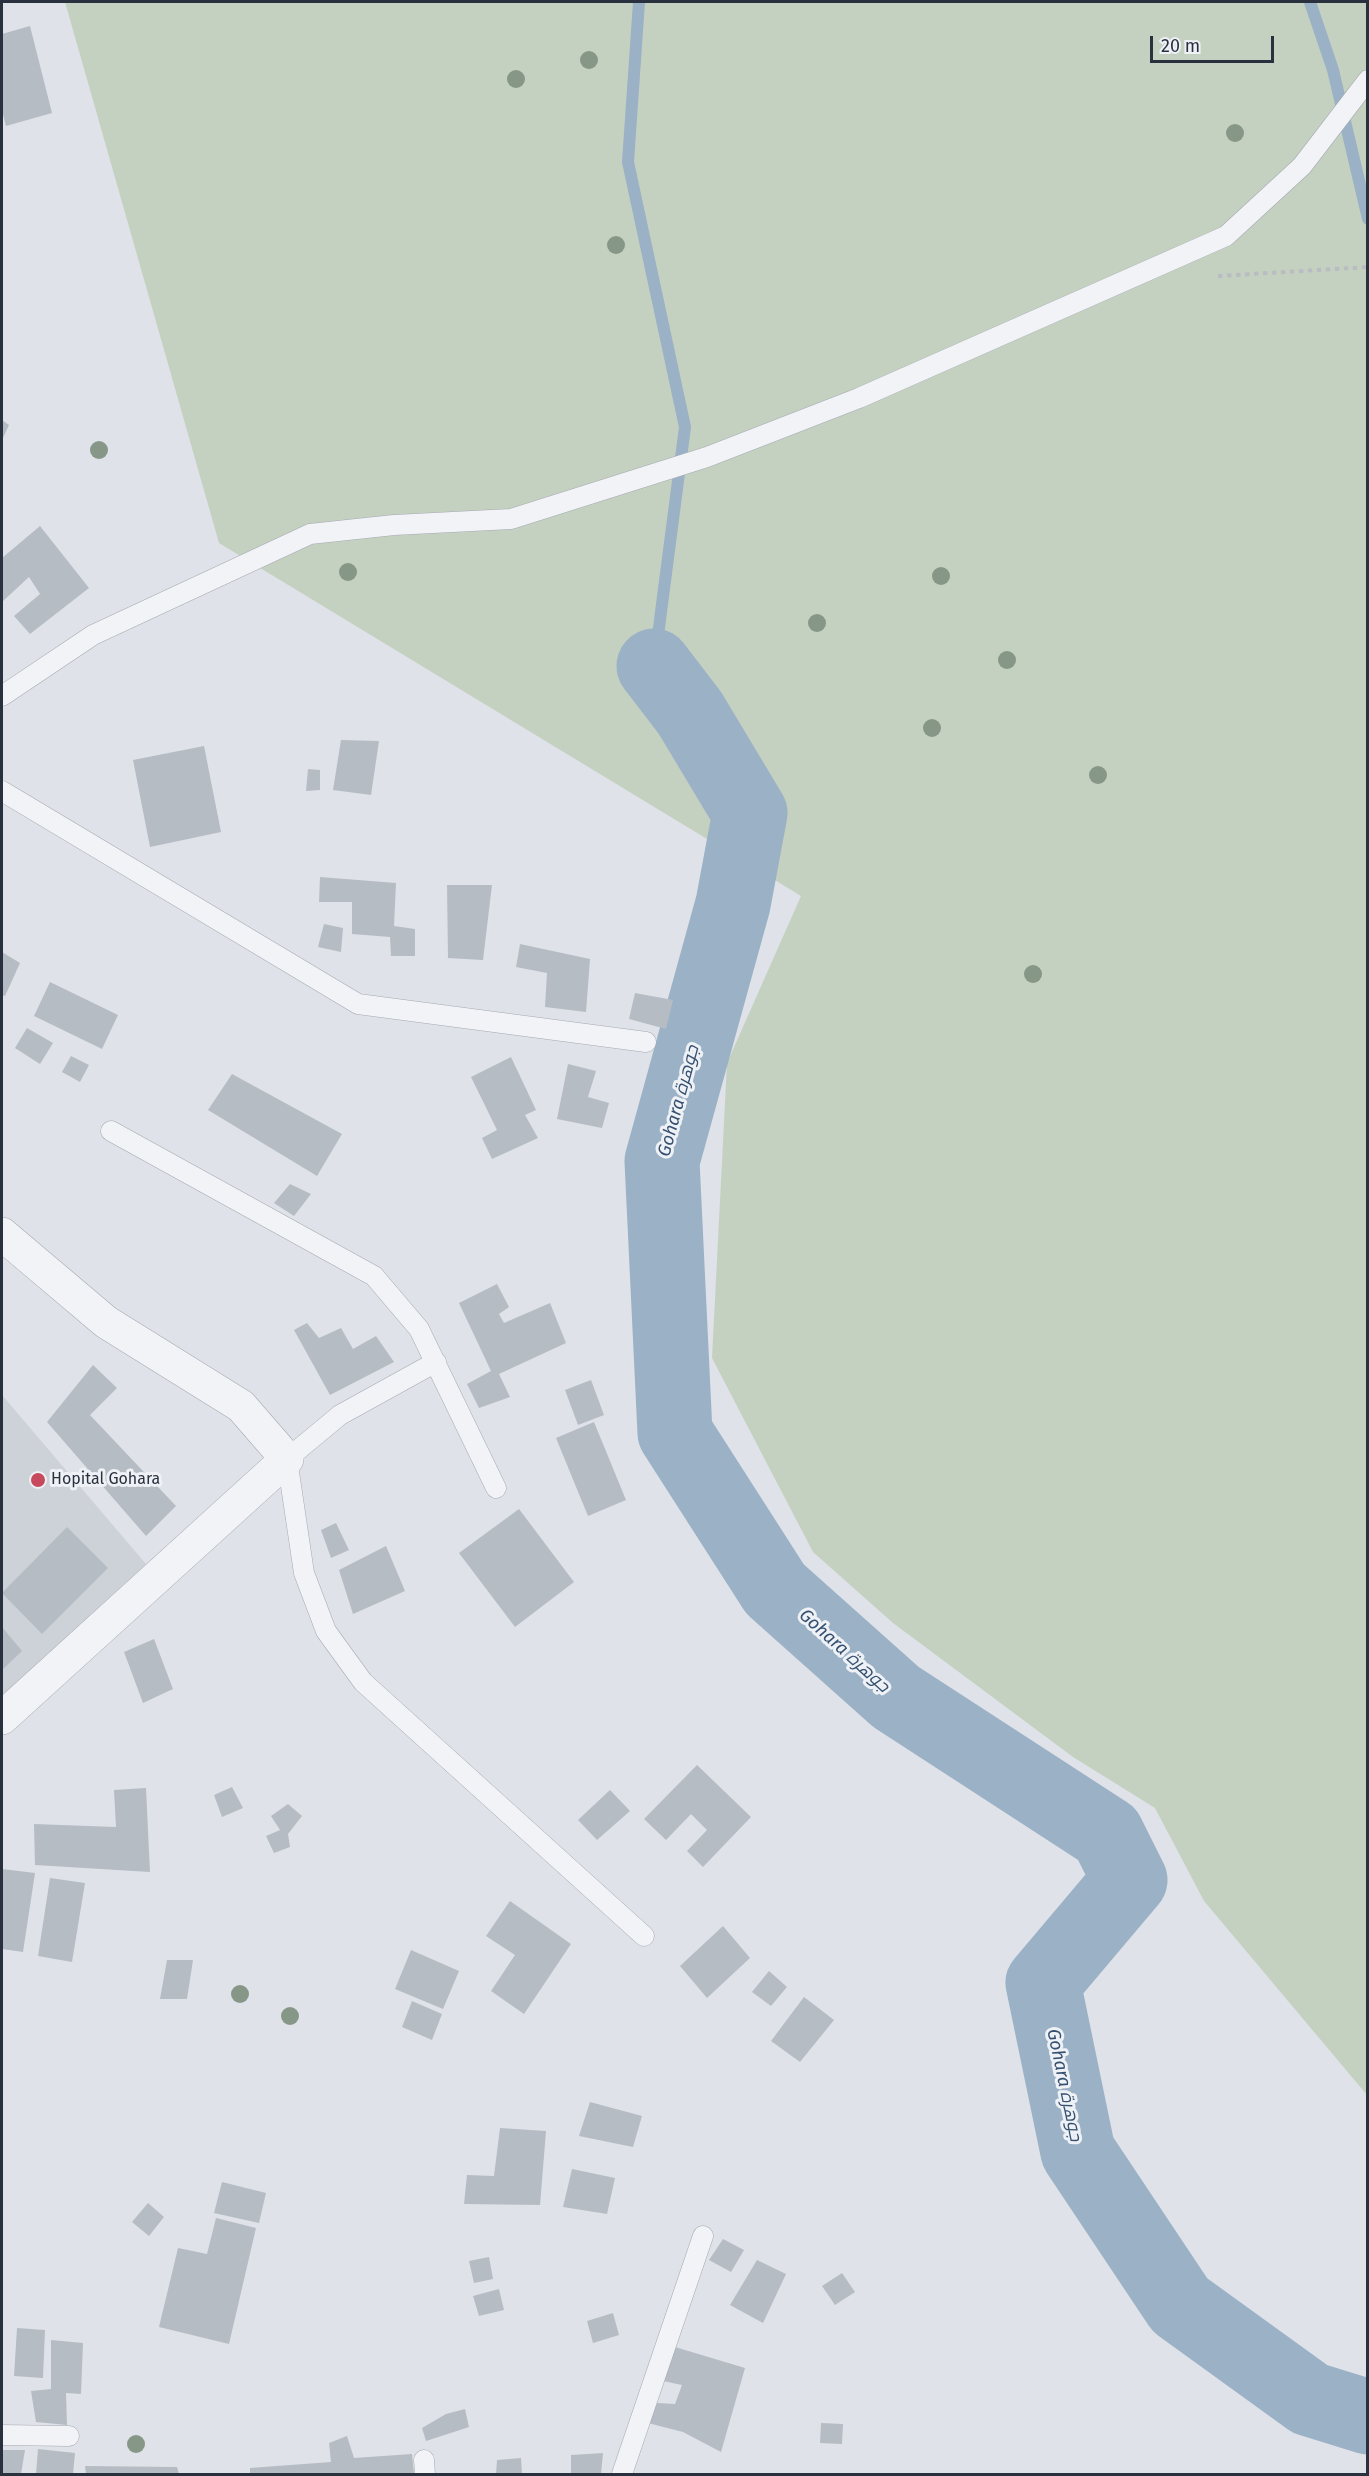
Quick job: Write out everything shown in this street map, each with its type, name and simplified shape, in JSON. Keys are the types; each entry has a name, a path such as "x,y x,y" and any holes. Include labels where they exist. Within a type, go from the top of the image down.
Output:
{"street":[{"path":"2,1234 106,1322 241,1407 287,1460 2,1718"}],"lane":[{"path":"2,696 93,634 310,534 394,525 511,519 707,457 859,398 1226,236 1302,166 1368,81"},
{"path":"2,791 358,1004 646,1042"},
{"path":"111,1131 375,1276 419,1329 496,1488"},
{"path":"436,1362 340,1415 287,1460 304,1573 326,1631 363,1682 644,1936"},
{"path":"622,2475 704,2236"},
{"path":"2,2435 69,2436"}],"path":[{"path":"1215,276 1368,267"}],"shaded area":[{"name":"Hopital Gohara","path":"2,1395 146,1564 2,1695"}],"green space":[{"path":"65,2 1367,2 1367,2095 1204,1901 1155,1808 1073,1757 893,1623 813,1552 712,1358 727,1063 801,896 219,543"}],"building":[{"path":"30,26 52,113 6,126 2,110 2,34"},
{"path":"2,420 9,425 2,440"},
{"path":"40,526 89,588 30,634 14,616 40,594 29,577 2,602 2,558"},
{"path":"341,740 379,741 371,795 333,790"},
{"path":"204,746 221,832 150,847 133,760"},
{"path":"308,769 320,770 320,790 306,791"},
{"path":"320,877 396,883 394,926 415,929 415,956 391,956 390,937 352,934 352,902 319,902"},
{"path":"447,885 492,885 483,960 448,958"},
{"path":"324,924 343,928 341,952 318,947"},
{"path":"520,944 590,959 586,1012 545,1007 547,973 516,967"},
{"path":"2,952 20,963 5,996 2,995"},
{"path":"50,982 118,1015 102,1049 34,1016"},
{"path":"635,993 673,1000 666,1029 629,1019"},
{"path":"27,1028 53,1043 40,1064 15,1048"},
{"path":"71,1056 89,1065 80,1082 62,1072"},
{"path":"511,1057 536,1110 525,1115 538,1138 492,1159 482,1138 497,1130 471,1077"},
{"path":"568,1064 596,1071 588,1097 609,1103 602,1128 557,1119"},
{"path":"232,1074 342,1134 317,1176 208,1110"},
{"path":"290,1184 311,1194 294,1216 274,1203"},
{"path":"497,1284 509,1307 499,1314 504,1323 550,1303 566,1343 499,1374 510,1397 479,1408 467,1384 491,1371 459,1303"},
{"path":"307,1323 319,1338 341,1328 353,1349 376,1336 394,1362 330,1395 294,1330"},
{"path":"93,1365 117,1388 90,1415 176,1506 146,1536 47,1422"},
{"path":"591,1380 604,1415 578,1425 565,1390"},
{"path":"594,1422 626,1500 588,1516 556,1438"},
{"path":"519,1509 574,1582 515,1627 459,1553"},
{"path":"336,1523 349,1550 331,1558 321,1530"},
{"path":"67,1527 108,1568 42,1634 2,1593"},
{"path":"386,1546 405,1591 353,1614 339,1570"},
{"path":"2,1627 22,1651 2,1670"},
{"path":"154,1639 173,1689 143,1703 124,1652"},
{"path":"697,1765 751,1817 703,1867 687,1851 707,1830 691,1814 666,1840 644,1819"},
{"path":"232,1787 243,1808 222,1817 214,1795"},
{"path":"146,1788 150,1872 35,1865 34,1824 116,1827 114,1790"},
{"path":"610,1790 630,1811 597,1840 578,1820"},
{"path":"288,1804 302,1816 288,1834 290,1847 274,1853 266,1836 280,1830 271,1816"},
{"path":"2,1869 35,1873 23,1952 2,1949"},
{"path":"50,1878 85,1883 72,1962 38,1956"},
{"path":"510,1901 571,1944 524,2014 491,1991 515,1955 486,1936"},
{"path":"723,1926 750,1958 707,1998 680,1966"},
{"path":"411,1950 459,1971 443,2009 395,1989"},
{"path":"167,1960 193,1960 187,1999 160,1999"},
{"path":"769,1971 787,1987 771,2006 752,1992"},
{"path":"804,1997 834,2020 800,2062 771,2041"},
{"path":"412,2001 442,2014 432,2040 402,2027"},
{"path":"590,2102 642,2116 633,2147 579,2136"},
{"path":"500,2128 546,2131 540,2205 464,2204 467,2175 494,2176"},
{"path":"572,2169 615,2178 607,2214 563,2207"},
{"path":"222,2182 266,2193 259,2223 214,2213"},
{"path":"148,2203 164,2217 149,2236 132,2222"},
{"path":"216,2218 256,2228 229,2344 159,2327 178,2248 207,2254"},
{"path":"723,2239 744,2250 731,2272 709,2260"},
{"path":"489,2257 493,2279 474,2283 469,2261"},
{"path":"757,2260 786,2274 763,2323 730,2305"},
{"path":"842,2273 855,2292 835,2305 822,2286"},
{"path":"499,2289 504,2310 479,2316 473,2296"},
{"path":"613,2313 619,2335 593,2343 587,2321"},
{"path":"17,2328 45,2330 43,2378 14,2376"},
{"path":"51,2340 83,2343 81,2394 66,2393 67,2425 36,2422 31,2391 51,2389"},
{"path":"675,2347 745,2368 721,2452 683,2432 648,2423 657,2403 675,2404 682,2385 663,2381"},
{"path":"465,2409 469,2427 426,2441 422,2428 446,2414"},
{"path":"821,2423 843,2424 842,2444 820,2443"},
{"path":"347,2436 354,2458 412,2454 414,2474 250,2474 250,2468 331,2462 329,2443"},
{"path":"38,2449 75,2453 73,2474 36,2474"},
{"path":"2,2450 25,2450 21,2474 2,2474"},
{"path":"603,2453 601,2474 571,2474 571,2455"},
{"path":"521,2458 522,2474 496,2474 497,2460"},
{"path":"85,2466 177,2467 179,2474 86,2474"}],"waterway":[{"path":"639,2 628,162 685,427 654,666"},
{"path":"1310,2 1333,70 1368,219"},
{"name":"Gohara جوهرة","path":"654,666 690,713 750,813 733,904 662,1161 675,1433 775,1589 896,1697 1107,1834 1130,1880 1043,1983 1078,2152 1180,2305 1310,2399 1368,2417"}],"place":[{"name":"Hopital Gohara","path":"38,1480"}]}
